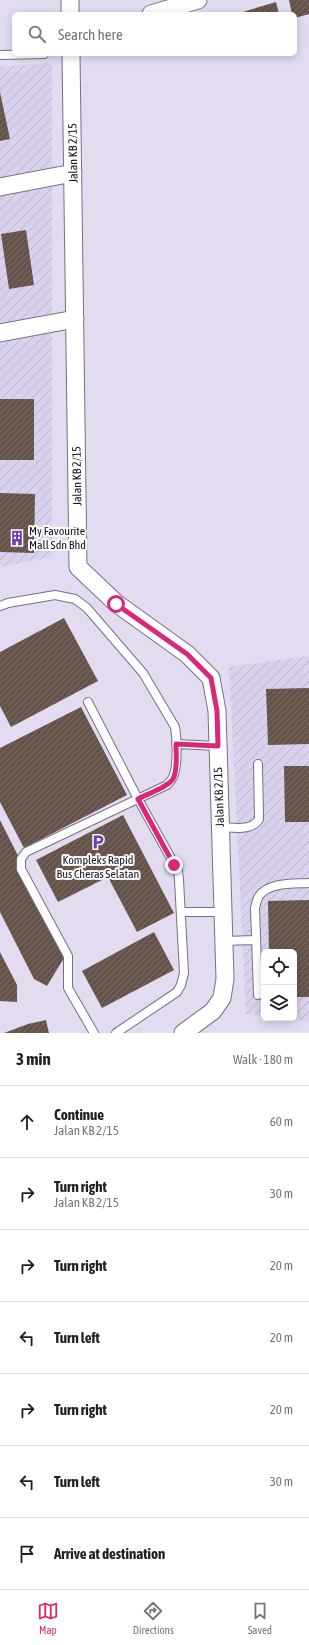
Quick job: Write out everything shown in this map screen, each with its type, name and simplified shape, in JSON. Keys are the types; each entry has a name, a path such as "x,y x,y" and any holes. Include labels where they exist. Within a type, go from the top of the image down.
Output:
{"street":[{"path":"70,0 70,12"},
{"path":"159,12 198,0"},
{"name":"Jalan KB 2/15","path":"71,56 78,567 116,604 187,654 211,678 217,711 225,979 222,998 213,1011 183,1033"},
{"path":"0,187 73,173"},
{"path":"0,333 75,319"}],"lane":[{"path":"0,55 12,55"},
{"path":"0,606 55,595 75,599 86,608 143,673 175,727 175,771 173,778 167,784 26,852 21,859 21,869 68,956 68,988 94,1033"},
{"path":"88,702 138,799 178,871 184,973 181,985 177,992 116,1033"},
{"path":"176,744 218,746"},
{"path":"220,827 251,827 257,824 259,819 258,764"},
{"path":"258,994 255,908 258,897 267,889 290,884 309,883"},
{"path":"181,912 223,912"},
{"path":"224,941 255,940"}],"shaded area":[{"path":"52,63 52,557 0,567 0,67"},
{"path":"309,656 309,1021 297,1020 297,949 261,949 261,1016 246,1014 229,667"}],"building":[{"path":"289,0 309,0 309,14 297,17 297,12 292,12"},
{"path":"276,2 278,12 243,12"},
{"path":"0,92 10,139 0,141"},
{"path":"26,230 34,285 9,289 1,234"},
{"path":"0,399 34,399 34,460 0,460"},
{"path":"0,493 35,494 34,553 0,552"},
{"path":"64,618 98,681 11,727 0,706 0,652"},
{"path":"309,688 309,744 268,745 266,689"},
{"path":"81,707 127,795 24,848 0,802 0,748"},
{"path":"284,766 309,766 309,822 285,822"},
{"path":"123,815 174,913 137,932 108,877 58,902 36,860"},
{"path":"0,820 67,953 47,986 34,979 0,912"},
{"path":"309,900 309,997 297,997 297,949 269,949 268,901"},
{"path":"154,932 174,970 102,1008 82,971"},
{"path":"0,952 17,985 17,1002 0,1001"},
{"path":"46,1020 49,1033 4,1033 28,1024"}],"place":[{"name":"My Favourite Mall Sdn Bhd","path":"17,538"},
{"name":"Kompleks Rapid Bus Cheras Selatan","path":"98,842"}],"route":[{"path":"116,604 187,654 211,678 217,711 218,746 176,744 175,771 173,778 167,784 138,799 174,865"}]}
